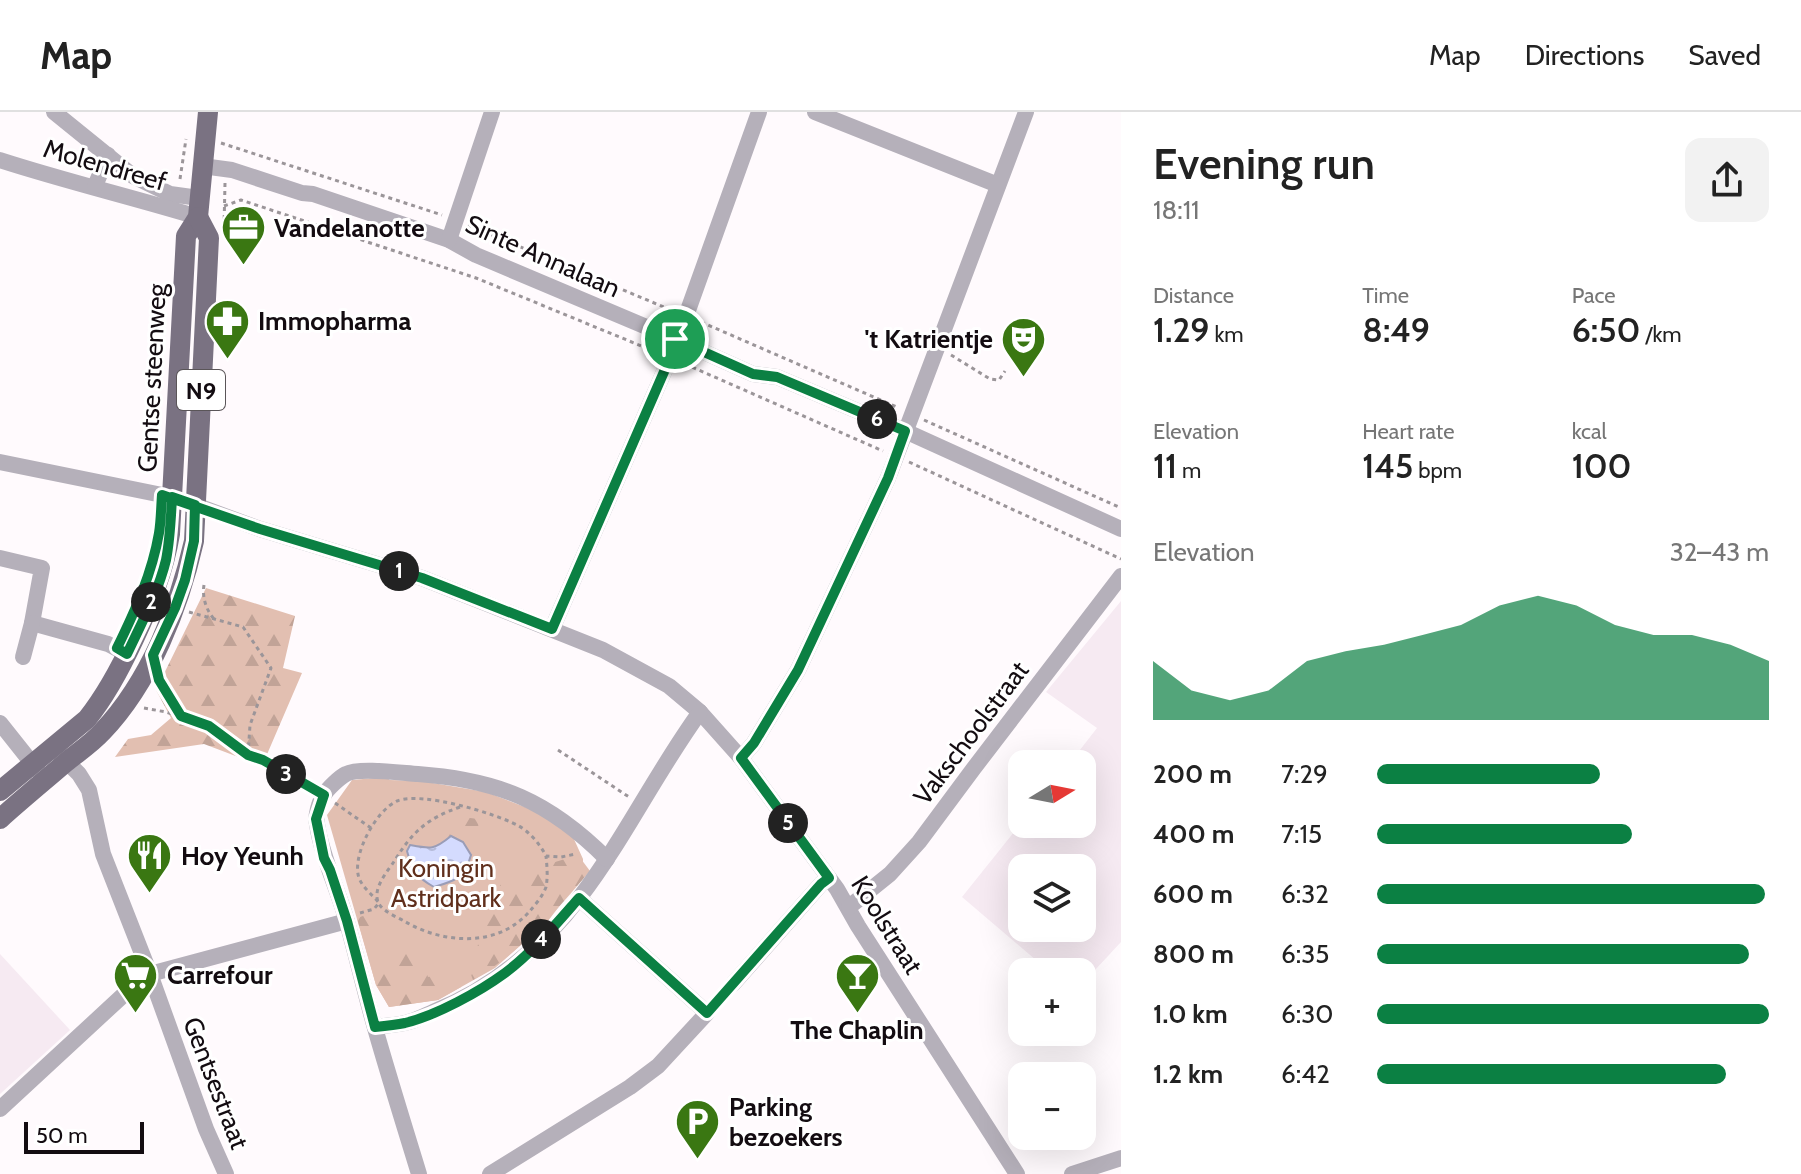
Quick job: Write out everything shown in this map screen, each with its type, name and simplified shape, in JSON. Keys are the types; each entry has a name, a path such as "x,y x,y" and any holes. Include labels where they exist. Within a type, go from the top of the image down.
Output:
{"main road":[{"name":"Gentse steenweg","path":"60,755 117,676 147,611 165,562 170,534 186,236 199,207 208,112"},
{"name":"Gentse steenweg","path":"60,755 101,734 125,705 153,655 185,580 194,541 209,238 199,207"},
{"path":"172,497 195,505"},
{"name":"N9","path":"0,791 38,772 60,755"},
{"name":"N9","path":"0,819 38,772"}],"street":[{"path":"54,112 133,176 199,207"},
{"path":"449,240 492,112"},
{"path":"552,629 670,358 759,112"},
{"path":"815,112 998,185"},
{"path":"741,758 754,743 798,670 888,478 1026,112"},
{"path":"95,186 108,155"},
{"name":"Molendreef","path":"0,160 57,178 199,207"},
{"name":"Sinte Annalaan","path":"202,166 232,170 313,194 449,240 476,255 753,374 777,377 905,431 1121,529"},
{"path":"0,462 172,497"},
{"name":"Koolstraat","path":"195,505 260,529 422,578 603,650 669,686 700,712 741,758 829,878 1017,1174"},
{"path":"0,558 42,568 23,657"},
{"name":"Vakschoolstraat","path":"849,907 890,874 919,842 1121,576"},
{"path":"32,623 108,644 127,654"},
{"path":"375,1027 407,1023 480,990 507,971 554,926 607,859 700,712"},
{"path":"0,723 38,772"},
{"name":"Gentsestraat","path":"60,755 79,774 89,790 103,854 206,1129 226,1174"},
{"path":"419,1174 347,921 324,858 316,819 324,795 345,774 362,771 477,781 529,799 560,817 607,859"},
{"path":"733,984 829,878"},
{"path":"490,1174 630,1087 658,1066 707,1013 579,898"},
{"path":"0,1109 150,974 347,921"},
{"path":"1072,1174 1121,1158"}],"path":[{"path":"177,195 186,137"},
{"path":"223,231 224,206"},
{"path":"937,348 990,379 999,380 1005,371"},
{"path":"204,585 207,608 214,619"},
{"path":"175,608 243,627 271,668 250,725 248,755"},
{"path":"153,655 159,680 181,716"},
{"path":"125,705 181,716 209,726 248,755 263,760 324,795 371,828"},
{"path":"558,750 640,805"},
{"path":"418,798 439,800 501,818 520,826 533,837 546,856 546,885 540,899 517,924 494,935 467,940 433,935 385,910 363,886 358,874 359,853 371,828 383,809 400,800 418,798"},
{"path":"379,903 377,894 385,871 405,842 429,821 461,807"},
{"path":"546,856 575,855 589,841"},
{"path":"347,921 353,915 374,909 379,903"}],"shaded area":[{"path":"1121,601 1121,942 1096,969 1096,958 1034,958 1015,942 1096,942 1096,854 1008,854 1008,936 962,897 1009,838 1096,838 1096,750 1080,750 1097,728 1046,692"},
{"path":"0,954 70,1030 0,1094"}],"green space":[{"path":"206,588 295,616 283,668 302,673 262,766 204,744 115,757 128,739 151,735 171,718 156,690"},
{"name":"Koningin Astridpark","path":"386,777 486,792 538,812 573,837 583,859 583,875 548,921 495,968 438,1000 389,1007 376,985 327,815 352,780"},
{"path":"455,816 478,819 480,852 471,855 463,842 442,843 429,849 436,828"},
{"path":"578,855 590,871 522,944 473,980 470,972 482,931 503,878"},
{"path":"369,914 377,951 401,947 418,951 428,977 455,971 461,987 438,1000 389,1007 376,985 357,918"}],"water":[{"path":"451,836 463,842 471,855 469,863 458,877 434,887 416,872 407,851 410,845 432,847"}],"place":[{"name":"Vandelanotte","path":"243,267"},
{"name":"Immopharma","path":"227,360"},
{"name":"'t Katrientje","path":"1024,378"},
{"name":"Hoy Yeunh","path":"150,895"},
{"name":"Carrefour","path":"136,1014"},
{"name":"The Chaplin","path":"857,1014"},
{"name":"Parking bezoekers","path":"698,1161"}],"route":[{"path":"675,339 670,358 552,629 422,578 260,529 195,505 172,497 162,495 159,531 150,573 117,648 127,654 165,562 172,497 195,505 194,541 185,580 153,655 159,680 181,716 209,726 248,755 263,760 324,795 316,819 324,858 347,921 375,1027 407,1023 480,990 507,971 579,898 707,1013 829,878 741,758 754,743 798,670 888,478 905,431 777,377 753,374 675,339"}]}
